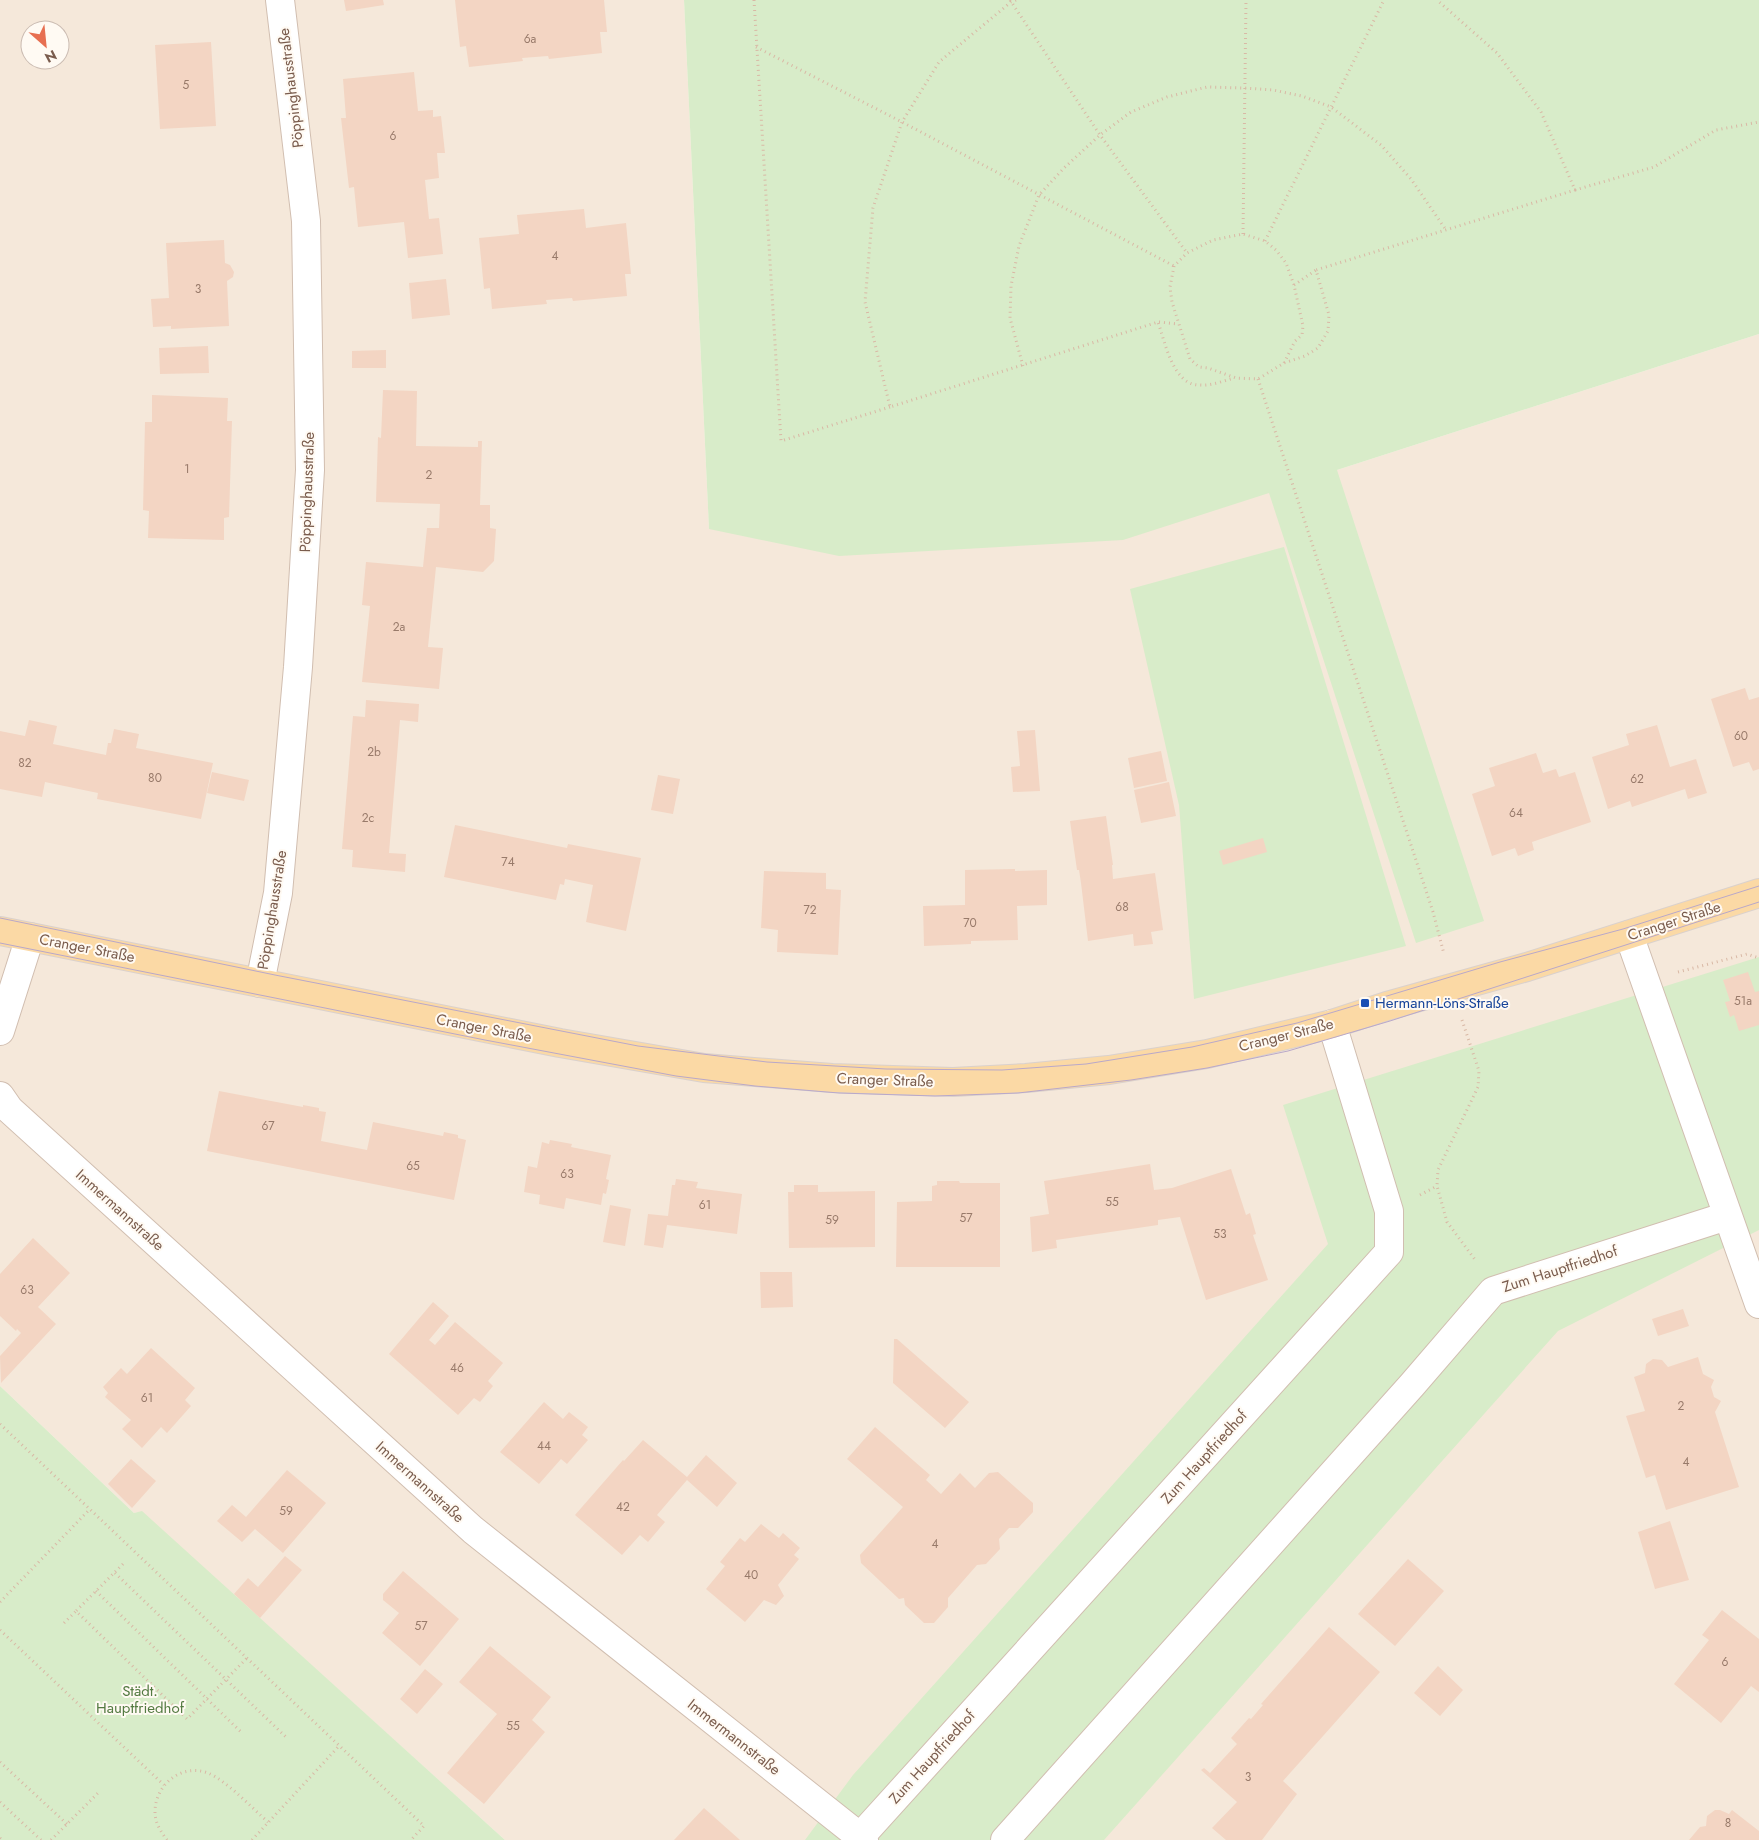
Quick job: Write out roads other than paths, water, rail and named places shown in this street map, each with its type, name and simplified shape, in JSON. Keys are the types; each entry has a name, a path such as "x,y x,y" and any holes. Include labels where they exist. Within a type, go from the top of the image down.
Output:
{"main road":[{"name":"Cranger Straße","path":"0,931 560,1043 704,1068 841,1078 953,1082 1026,1078 1109,1070 1207,1054 1332,1024 1629,935 1759,893"}],"street":[{"name":"Pöppinghausstraße","path":"260,982 279,883 298,667 310,470 306,221 280,0"},
{"path":"1629,935 1759,1304"},
{"path":"0,1031 30,937"},
{"name":"Zum Hauptfriedhof","path":"862,1838 1389,1252 1389,1210 1332,1024"},
{"name":"Immermannstraße","path":"0,1096 9,1109 473,1530 862,1838"},
{"name":"Zum Hauptfriedhof","path":"1005,1840 1406,1392 1493,1291 1727,1216"}],"tram line":[{"path":"0,918 275,975 638,1046 767,1062 886,1069 1002,1070 1086,1064 1192,1047 1297,1023 1500,962 1623,929 1759,886"},
{"path":"0,943 485,1040 676,1076 755,1086 839,1093 935,1096 1018,1093 1131,1080 1207,1068 1288,1051 1390,1021 1759,902"}],"place":[{"name":"Hermann-Löns-Straße","path":"1365,1003"}],"park label":[{"name":"Städt. Hauptfriedhof","path":"140,1700"}]}
